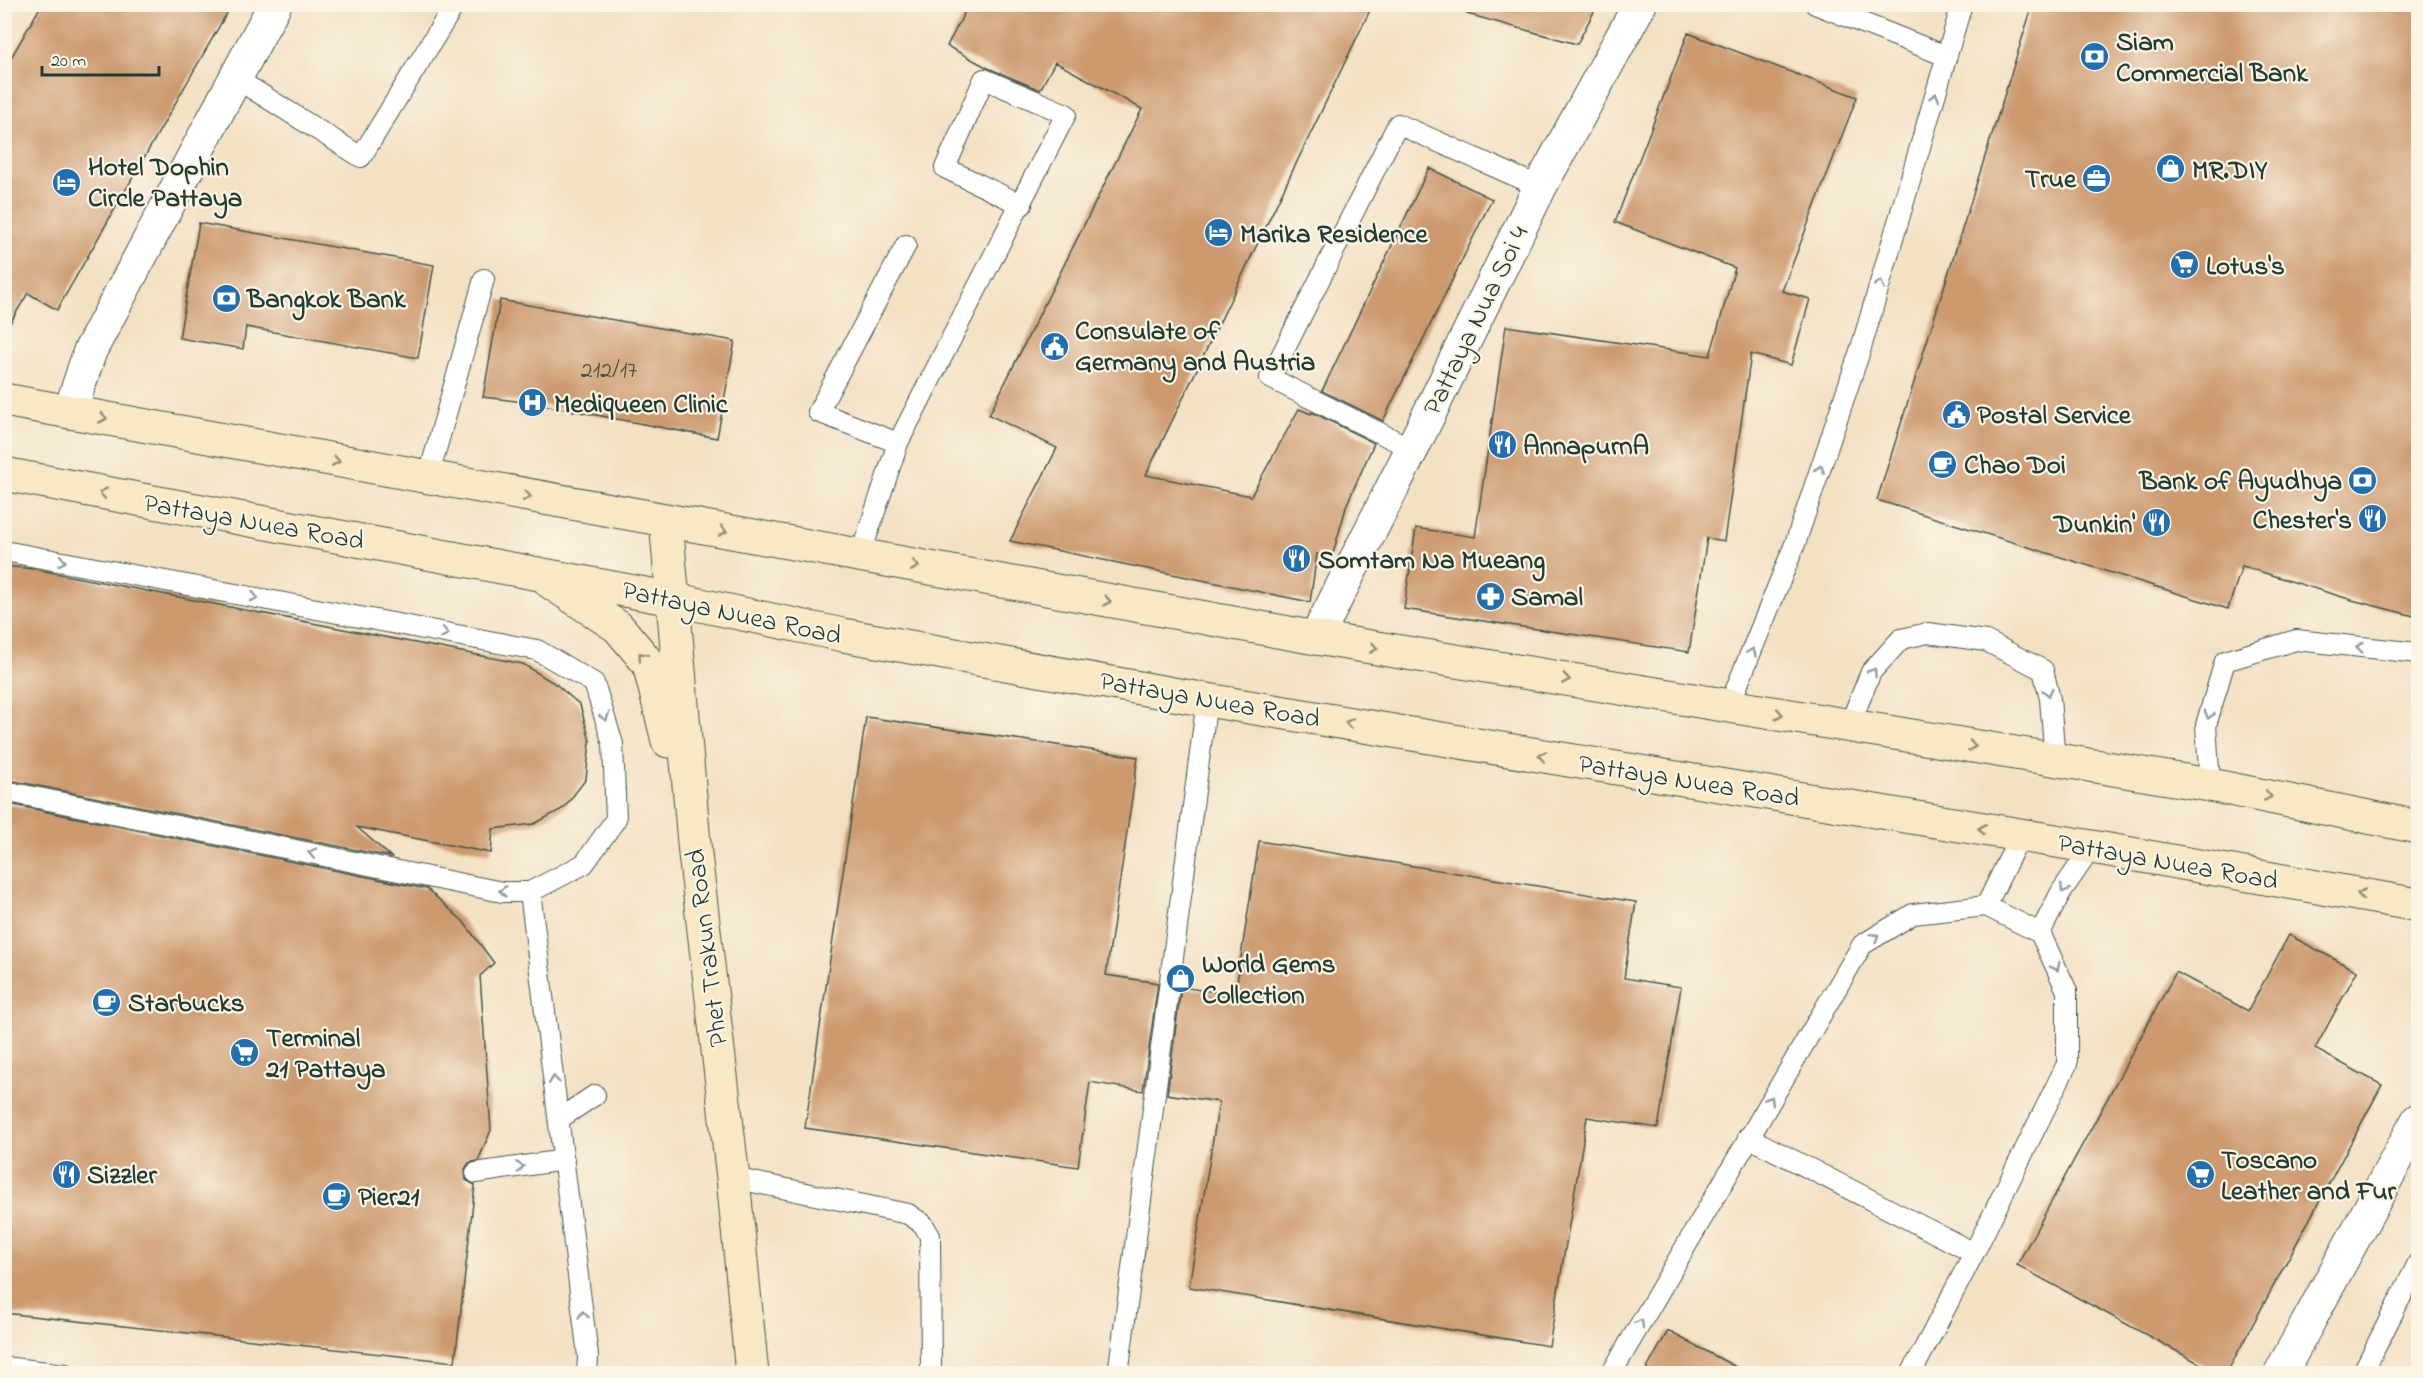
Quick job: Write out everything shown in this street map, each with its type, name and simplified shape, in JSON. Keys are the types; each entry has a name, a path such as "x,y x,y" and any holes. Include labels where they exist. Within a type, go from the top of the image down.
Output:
{"main road":[{"path":"4,400 1316,638 2210,785 2418,827"},
{"name":"Pattaya Nuea Road","path":"4,474 537,573 843,635 1207,700 2091,847 2418,904"},
{"name":"Phet Trakun Road","path":"666,521 694,854 733,1178 752,1374"},
{"path":"537,573 618,627 649,664 694,854"}],"street":[{"path":"70,412 90,351 275,4"},
{"name":"Pattaya Nua Soi 4","path":"1316,638 1413,449 1540,187 1640,4"},
{"path":"2280,1374 2418,1120"}],"lane":[{"path":"235,78 361,157 455,4"},
{"path":"1815,4 1946,56"},
{"path":"1729,706 1795,544 1857,359 1962,4"},
{"path":"860,556 898,443 1022,205 1066,114 984,79 945,168 1022,205"},
{"path":"1413,449 1270,378 1398,124 1540,187"},
{"path":"898,443 818,412 906,245"},
{"path":"428,478 484,279"},
{"path":"4,551 537,650 594,683 613,744 616,819 584,864 530,892 502,892 4,790"},
{"path":"1849,726 1871,672 1900,639 1928,633 1986,641 2043,670 2050,699 2055,760"},
{"path":"2210,785 2206,725 2225,661 2296,640 2418,653"},
{"path":"1118,1374 1207,700"},
{"path":"1986,906 2020,836"},
{"path":"2040,933 2061,892 2091,847"},
{"path":"530,892 588,1356 587,1374"},
{"path":"1611,1374 1862,945 1913,914 1986,906 2040,933 2067,991 2067,1064 1974,1253 1911,1374"},
{"path":"559,1119 595,1095"},
{"path":"1748,1137 1974,1253"},
{"path":"476,1173 564,1160"},
{"path":"733,1178 908,1214 922,1224 930,1236 931,1374"},
{"path":"2362,1374 2418,1263"},
{"path":"4,1367 65,1374"}],"building":[{"name":"Hotel Dophin Circle Pattaya","path":"42,4 232,4 57,310 28,293 4,333 4,70"},
{"path":"969,4 1373,4 1146,475 1251,496 1299,409 1311,414 1312,412 1374,443 1347,504 1332,557 1317,554 1310,602 1010,541 1057,448 989,415 1142,109 1055,62 1040,90 988,68 947,46"},
{"path":"1468,4 1598,4 1577,44 1467,14"},
{"name":"Lotus's","path":"2033,4 2418,4 2418,617 2352,600 2242,566 2228,609 1877,500"},
{"path":"1688,33 1857,97 1782,291 1810,299 1791,365 1751,354 1724,541 1707,538 1689,652 1404,609 1416,528 1475,537 1506,326 1710,356 1735,268 1615,222"},
{"path":"1429,168 1492,199 1383,421 1322,391"},
{"path":"199,223 434,265 418,358 246,327 243,349 179,338"},
{"path":"500,300 735,341 717,438 533,403 483,397"},
{"path":"4,566 34,569 523,664 557,685 580,705 590,741 586,779 564,808 534,824 493,829 491,853 357,827 391,857 4,779"},
{"path":"866,717 1138,757 1106,975 1158,983 1143,1091 1090,1082 1078,1167 805,1128"},
{"name":"Terminal 21 Pattaya","path":"4,803 427,889 463,921 494,963 480,976 491,1130 478,1161 469,1163 465,1169 466,1180 475,1185 455,1362 4,1313"},
{"path":"1259,841 1636,902 1624,978 1681,987 1658,1128 1587,1117 1549,1346 1189,1287 1219,1102 1167,1094 1181,987 1235,995"},
{"name":"Toscano Leather and Fur","path":"2289,935 2357,971 2315,1049 2382,1085 2226,1374 2219,1374 2017,1265 2176,972 2248,1011"},
{"path":"1668,1331 1749,1374 1644,1374"}],"place":[{"name":"Siam Commercial Bank","path":"2095,57"},
{"name":"MR.DIY","path":"2171,169"},
{"name":"True","path":"2097,178"},
{"name":"Hotel Dophin Circle Pattaya","path":"67,182"},
{"name":"Marika Residence","path":"1219,233"},
{"name":"Lotus's","path":"2185,265"},
{"name":"Bangkok Bank","path":"226,298"},
{"name":"Consulate of Germany and Austria","path":"1054,346"},
{"name":"Mediqueen Clinic","path":"533,403"},
{"name":"Postal Service","path":"1956,414"},
{"name":"AnnapurnA","path":"1502,445"},
{"name":"Chao Doi","path":"1943,464"},
{"name":"Bank of Ayudhya","path":"2363,480"},
{"name":"Chester's","path":"2373,519"},
{"name":"Dunkin'","path":"2156,523"},
{"name":"Somtam Na Mueang","path":"1297,559"},
{"name":"Samal","path":"1490,596"},
{"name":"World Gems Collection","path":"1181,979"},
{"name":"Starbucks","path":"107,1002"},
{"name":"Terminal 21 Pattaya","path":"245,1053"},
{"name":"Sizzler","path":"66,1174"},
{"name":"Toscano Leather and Fur","path":"2200,1175"},
{"name":"Pier21","path":"337,1196"}]}
